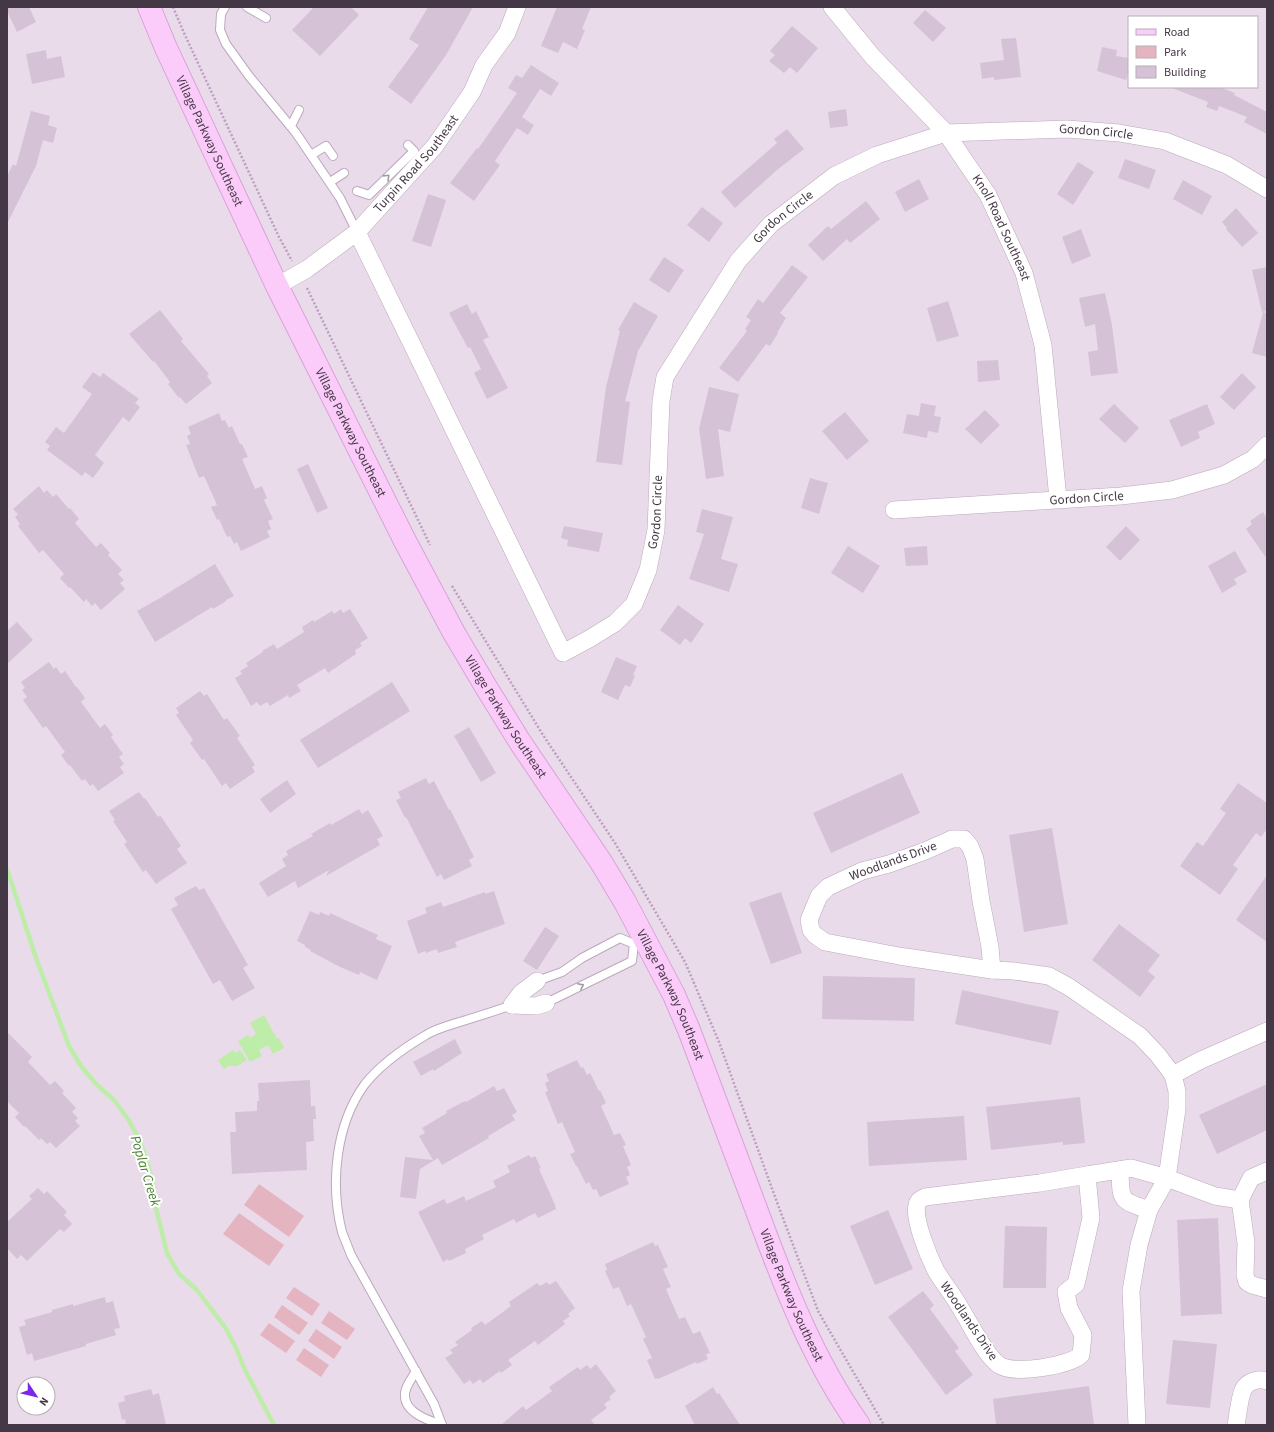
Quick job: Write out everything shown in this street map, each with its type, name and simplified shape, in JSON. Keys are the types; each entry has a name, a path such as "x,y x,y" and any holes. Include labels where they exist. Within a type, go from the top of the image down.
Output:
{"street":[{"name":"Village Parkway Southeast","path":"149,7 166,48 277,286 401,534 454,633 520,742 601,862 626,902 640,942 674,995 689,1030 774,1257 805,1330 842,1400 859,1425"},
{"name":"Turpin Road Southeast","path":"277,286 307,268 357,232 435,146 472,92 484,65 507,33 517,7"},
{"name":"Knoll Road Southeast","path":"832,7 872,56 946,133 988,195 1024,273 1043,345 1058,499"},
{"name":"Gordon Circle","path":"357,232 563,653 615,623 634,604 648,570 656,530 661,401 665,377 738,261 771,224 834,176 877,155 946,133 1067,129 1120,132 1165,141 1227,165 1267,189"},
{"name":"Gordon Circle","path":"894,510 1121,496 1172,490 1224,475 1253,458 1267,444"},
{"name":"Woodlands Drive","path":"992,970 990,947 981,901 975,858 970,846 964,839 952,839 889,864 862,871 828,887 819,896 809,920 811,930 825,942 899,956 992,970 1014,971 1049,976 1069,987 1140,1036 1158,1055 1173,1075 1177,1091 1177,1109 1167,1178 1149,1210 1139,1245 1131,1291 1137,1425"},
{"path":"542,992 536,1006 512,1005 521,993 542,992"},
{"path":"1173,1075 1199,1061 1267,1030"},
{"name":"Woodlands Drive","path":"1087,1175 1091,1218 1076,1284 1066,1292 1069,1308 1083,1335 1081,1355 1077,1359 1034,1369 1006,1368 992,1359 986,1351 959,1305 936,1272 928,1254 916,1218 916,1204 919,1200 925,1197 1040,1183 1087,1175 1131,1168 1167,1178 1214,1196 1240,1200"},
{"path":"1120,1170 1121,1194 1131,1204 1149,1210"},
{"path":"1267,1170 1251,1178 1240,1200 1246,1243 1245,1275 1247,1282 1267,1289"},
{"path":"1236,1425 1243,1390 1247,1385 1254,1381 1262,1379 1267,1381"}],"lane":[{"path":"225,7 221,14 220,30 226,44 249,76 291,126 340,198 357,232"},
{"path":"247,7 266,18"},
{"path":"291,126 299,110"},
{"path":"357,191 369,195 414,151 408,145"},
{"path":"311,155 326,146 333,156"},
{"path":"330,182 344,173"},
{"path":"620,938 640,942 632,961 542,992 562,972 582,958 620,938"},
{"path":"442,1425 434,1404 351,1255 343,1233 338,1210 336,1183 337,1156 345,1125 354,1104 366,1084 391,1058 427,1034 445,1026 512,1005"},
{"path":"416,1371 407,1385 404,1396 407,1404 423,1418 442,1425"}],"path":[{"path":"173,7 279,237 315,304 432,548"},
{"path":"450,582 543,735 615,843 685,962 719,1042 818,1311 884,1425"}],"shaded area":[{"path":"7,7 1267,7 1267,1425 7,1425"},
{"path":"264,1015 277,1039 279,1038 284,1048 273,1054 268,1045 259,1050 262,1056 250,1062 238,1041 248,1035 250,1038 256,1034 250,1023"},
{"path":"233,1050 235,1053 240,1050 247,1060 237,1066 229,1066 224,1069 218,1060"}],"green space":[{"path":"259,1184 304,1216 289,1237 244,1205"},
{"path":"239,1213 284,1245 269,1266 223,1234"},
{"path":"294,1287 320,1304 312,1316 286,1298"},
{"path":"282,1305 308,1323 299,1335 274,1317"},
{"path":"329,1311 355,1329 347,1340 321,1323"},
{"path":"269,1323 295,1341 286,1353 260,1335"},
{"path":"316,1329 342,1347 334,1359 308,1341"},
{"path":"304,1348 329,1365 321,1377 296,1360"}],"building":[{"path":"7,7 29,7 36,22 17,32 7,11"},
{"path":"314,7 351,7 359,15 320,56 292,30"},
{"path":"428,7 473,7 446,55 411,104 388,87 419,45 409,39"},
{"path":"557,7 591,7 582,29 585,30 577,49 563,42 558,53 541,46"},
{"path":"925,10 946,28 933,42 913,23"},
{"path":"792,26 818,48 797,73 790,67 784,73 769,61 775,55 770,51"},
{"path":"1016,38 1021,77 994,80 994,77 982,79 980,63 1004,60 1001,39"},
{"path":"1102,47 1117,50 1116,56 1128,58 1128,73 1126,80 1097,71"},
{"path":"46,50 47,59 61,56 65,77 32,84 26,54"},
{"path":"531,65 559,83 551,96 540,89 522,117 534,125 528,135 517,128 495,161 500,165 474,201 450,183 477,148 478,149 517,93 508,88 516,75 522,78"},
{"path":"1172,88 1222,88 1235,93 1234,95 1267,112 1267,134 1244,122 1247,117 1219,106 1217,111 1206,107 1208,102"},
{"path":"846,109 848,126 830,128 828,112"},
{"path":"31,111 50,116 48,125 57,128 53,143 43,140 36,166 7,224 7,176 13,164 16,166"},
{"path":"787,129 804,149 777,170 735,208 721,192 777,143 774,139"},
{"path":"1125,159 1156,170 1149,189 1118,178"},
{"path":"1078,162 1094,172 1073,205 1057,194"},
{"path":"919,179 929,199 905,212 895,192"},
{"path":"1183,180 1212,196 1202,215 1173,199"},
{"path":"428,194 446,200 431,247 412,241"},
{"path":"866,201 880,219 850,243 847,239 823,261 808,245 828,226 831,229"},
{"path":"702,207 723,223 709,242 687,225"},
{"path":"1236,208 1258,233 1242,247 1226,229 1227,228 1222,222"},
{"path":"1081,229 1091,256 1072,264 1062,237"},
{"path":"664,257 684,270 669,293 649,280"},
{"path":"792,265 808,277 780,313 786,318 770,346 766,344 738,382 719,368 747,331 745,329 751,320 746,317 758,299 763,303"},
{"path":"1267,267 1267,311 1262,312 1252,270"},
{"path":"1105,293 1112,325 1118,373 1091,376 1088,352 1098,350 1095,324 1085,327 1079,298"},
{"path":"948,301 959,336 937,342 927,308"},
{"path":"634,302 658,316 638,351 625,401 630,402 622,465 596,462 606,387 620,331 618,330"},
{"path":"467,304 472,314 476,311 489,337 483,340 508,388 487,399 474,373 481,369 470,347 468,348 449,313"},
{"path":"160,310 183,339 181,341 209,374 207,376 212,383 186,404 168,384 170,382 154,361 153,362 129,334"},
{"path":"1263,312 1267,313 1267,357 1252,353"},
{"path":"998,360 1000,380 978,382 977,361"},
{"path":"93,372 100,377 103,373 139,399 135,403 140,407 129,422 123,417 95,455 104,463 93,478 85,472 82,476 47,450 50,446 45,442 56,427 64,433 92,394 82,387"},
{"path":"1242,373 1256,387 1234,410 1220,397"},
{"path":"709,387 739,394 730,432 718,429 724,476 706,479 699,429"},
{"path":"921,403 936,406 934,416 941,417 938,433 928,431 927,438 903,433 907,414 919,416"},
{"path":"1114,404 1139,428 1125,443 1099,419"},
{"path":"1207,404 1215,424 1198,432 1200,438 1181,447 1169,420"},
{"path":"985,410 1000,425 981,444 965,429"},
{"path":"845,412 869,441 847,460 822,431"},
{"path":"219,413 222,421 225,420 229,428 232,426 240,444 242,444 248,457 242,459 255,489 262,486 267,498 264,500 273,519 268,521 271,529 267,531 270,537 241,551 237,542 234,544 230,536 227,537 219,519 217,520 211,507 217,505 204,476 199,478 186,445 190,444 187,436 191,434 188,427"},
{"path":"308,464 328,508 317,513 297,469"},
{"path":"810,478 828,483 819,514 801,508"},
{"path":"39,486 44,493 47,490 53,497 56,494 69,509 70,508 79,519 75,523 96,547 101,543 110,553 108,555 122,570 118,574 124,580 120,583 125,589 101,610 95,603 92,606 86,599 84,602 70,587 69,588 60,578 64,574 43,550 39,553 18,526 20,524 15,517 18,514 13,509"},
{"path":"702,509 733,517 721,559 738,564 729,592 689,579 704,534 696,532"},
{"path":"1263,512 1267,519 1267,559 1246,529 1252,524 1250,521"},
{"path":"564,526 603,533 599,552 567,546 568,540 561,538"},
{"path":"1126,526 1140,540 1120,561 1106,547"},
{"path":"848,546 880,566 863,593 831,573"},
{"path":"927,546 928,565 906,566 904,548"},
{"path":"1235,551 1247,572 1234,579 1237,584 1222,593 1208,566"},
{"path":"215,564 234,596 213,609 212,607 155,642 137,611"},
{"path":"678,605 704,624 691,643 685,638 680,645 660,630"},
{"path":"341,609 343,613 350,609 368,638 360,643 362,646 355,650 356,654 328,673 325,668 297,685 301,691 289,698 288,695 270,706 267,702 260,706 257,702 251,706 235,678 242,674 240,671 248,666 246,663 274,644 277,649 304,632 302,627 313,620 314,622 332,611 334,614"},
{"path":"17,622 33,640 7,664 7,631"},
{"path":"616,657 637,666 633,675 635,676 630,687 625,685 618,700 601,692"},
{"path":"49,662 54,669 56,667 61,674 65,671 85,698 81,702 100,728 105,724 113,735 111,737 123,754 119,757 124,764 120,767 124,773 98,791 93,784 90,786 85,779 82,781 70,765 69,766 61,755 65,752 46,726 43,728 23,700 27,697 22,690 25,688 21,682"},
{"path":"392,682 410,711 318,768 300,740"},
{"path":"200,691 204,696 207,694 224,720 227,718 240,736 237,738 255,765 252,767 255,772 230,789 226,783 222,786 204,759 202,760 190,743 193,740 176,715 179,713 176,708"},
{"path":"469,727 496,773 481,782 454,736"},
{"path":"902,773 920,813 831,853 813,813"},
{"path":"426,778 429,784 434,781 474,857 469,860 472,866 444,880 441,874 437,877 396,800 401,798 398,792"},
{"path":"287,780 296,794 270,813 260,799"},
{"path":"1238,783 1267,803 1267,829 1261,837 1256,833 1233,865 1238,869 1220,895 1180,866 1197,842 1203,846 1226,813 1220,809"},
{"path":"139,792 158,817 160,815 181,846 177,849 187,863 156,884 146,870 143,872 124,844 127,842 113,821 115,820 109,811"},
{"path":"359,809 362,814 368,810 383,836 377,839 380,845 326,876 329,870 298,888 295,881 268,897 259,883 286,866 282,859 288,855 286,851 313,836 311,834 330,823 331,825"},
{"path":"1052,828 1068,924 1024,932 1009,835"},
{"path":"1267,875 1267,942 1236,920"},
{"path":"196,886 199,890 204,888 248,965 243,968 255,988 232,1001 220,980 213,984 171,909 178,905 174,898"},
{"path":"494,891 505,924 455,942 457,947 438,953 437,949 418,954 407,921 427,913 425,908 441,902 443,907 485,892 485,894"},
{"path":"781,892 802,953 771,964 749,903"},
{"path":"310,911 319,915 320,912 329,916 330,913 378,935 376,939 392,946 377,980 360,972 359,975 340,967 310,951 311,950 305,947 305,945 297,941"},
{"path":"1119,924 1160,955 1148,971 1155,977 1140,997 1092,960"},
{"path":"545,927 559,936 537,970 523,961"},
{"path":"823,976 915,978 914,1021 822,1019"},
{"path":"962,990 1059,1011 1051,1045 955,1024"},
{"path":"7,1032 32,1057 28,1062 50,1085 55,1081 64,1091 62,1093 76,1108 72,1112 78,1118 75,1121 80,1126 56,1148 50,1142 47,1144 41,1138 39,1140 25,1126 24,1127 15,1117 19,1113 7,1101"},
{"path":"455,1039 462,1053 434,1071 433,1069 421,1076 413,1062"},
{"path":"577,1060 587,1075 590,1073 599,1091 600,1090 606,1103 601,1106 614,1135 620,1133 626,1145 623,1146 631,1165 627,1167 630,1175 626,1177 629,1184 600,1197 596,1189 593,1190 589,1182 586,1184 576,1166 570,1154 575,1152 562,1122 558,1124 545,1092 548,1091 545,1083 549,1081 546,1074"},
{"path":"310,1080 311,1106 315,1106 316,1119 313,1119 314,1141 306,1142 307,1170 232,1174 230,1132 236,1132 235,1112 257,1111 257,1101 259,1101 258,1083"},
{"path":"1267,1084 1267,1130 1217,1154 1199,1115"},
{"path":"494,1086 497,1091 504,1088 517,1112 512,1115 515,1120 488,1136 489,1138 442,1165 438,1158 420,1169 416,1199 400,1197 405,1157 433,1160 419,1136 425,1133 422,1128 447,1113 446,1111 465,1101 466,1102"},
{"path":"1080,1097 1085,1143 1063,1145 1063,1142 991,1150 986,1107"},
{"path":"964,1116 967,1160 869,1166 867,1122"},
{"path":"529,1155 531,1158 535,1156 541,1168 539,1169 556,1209 538,1218 535,1213 516,1223 514,1219 482,1235 484,1239 465,1249 466,1253 449,1261 448,1259 443,1262 418,1212 444,1199 447,1204 464,1196 466,1201 496,1187 493,1181 510,1172 507,1166"},
{"path":"38,1188 44,1194 47,1191 67,1212 64,1215 72,1224 64,1232 60,1229 27,1261 21,1255 17,1259 7,1248 7,1222 32,1199 29,1196"},
{"path":"888,1210 913,1269 875,1285 850,1226"},
{"path":"1218,1218 1222,1314 1181,1316 1177,1220"},
{"path":"1005,1226 1047,1227 1046,1288 1003,1288"},
{"path":"653,1242 655,1246 658,1245 668,1267 663,1269 671,1287 666,1289 679,1319 685,1317 693,1334 700,1331 710,1353 706,1354 708,1359 697,1364 696,1362 658,1379 655,1379 647,1360 652,1358 643,1339 646,1337 631,1304 627,1306 619,1287 613,1289 605,1271 607,1270 605,1264"},
{"path":"556,1281 575,1308 568,1314 570,1316 563,1321 565,1324 538,1345 535,1341 508,1360 512,1365 501,1373 500,1371 483,1383 480,1379 473,1384 470,1380 464,1384 445,1358 453,1353 450,1350 458,1345 455,1342 472,1330 471,1328 482,1321 485,1325 511,1306 509,1302 537,1283 540,1286 547,1282 549,1285"},
{"path":"923,1291 934,1305 930,1309 959,1348 955,1351 973,1375 946,1395 888,1317"},
{"path":"105,1297 106,1303 113,1301 120,1328 114,1329 116,1335 86,1344 86,1346 34,1361 32,1353 27,1355 19,1327 26,1325 24,1320 73,1304 73,1306"},
{"path":"1173,1340 1217,1344 1210,1408 1166,1404"},
{"path":"596,1364 616,1391 609,1397 611,1399 604,1404 607,1408 591,1420 595,1425 501,1425 523,1406 526,1410 552,1391 549,1387 578,1367 580,1370 587,1365 590,1369"},
{"path":"1089,1386 1094,1425 996,1425 993,1399"},
{"path":"713,1387 717,1394 719,1393 740,1425 695,1425 685,1406"},
{"path":"151,1389 153,1395 159,1393 166,1425 126,1425 125,1419 122,1420 118,1403 125,1401 124,1396"}],"waterway":[{"name":"Poplar Creek","path":"7,869 36,958 69,1046 81,1066 96,1084 114,1100 128,1119 139,1139 153,1184 156,1208 167,1253 179,1274 196,1289 225,1327 245,1370 274,1425"}]}
